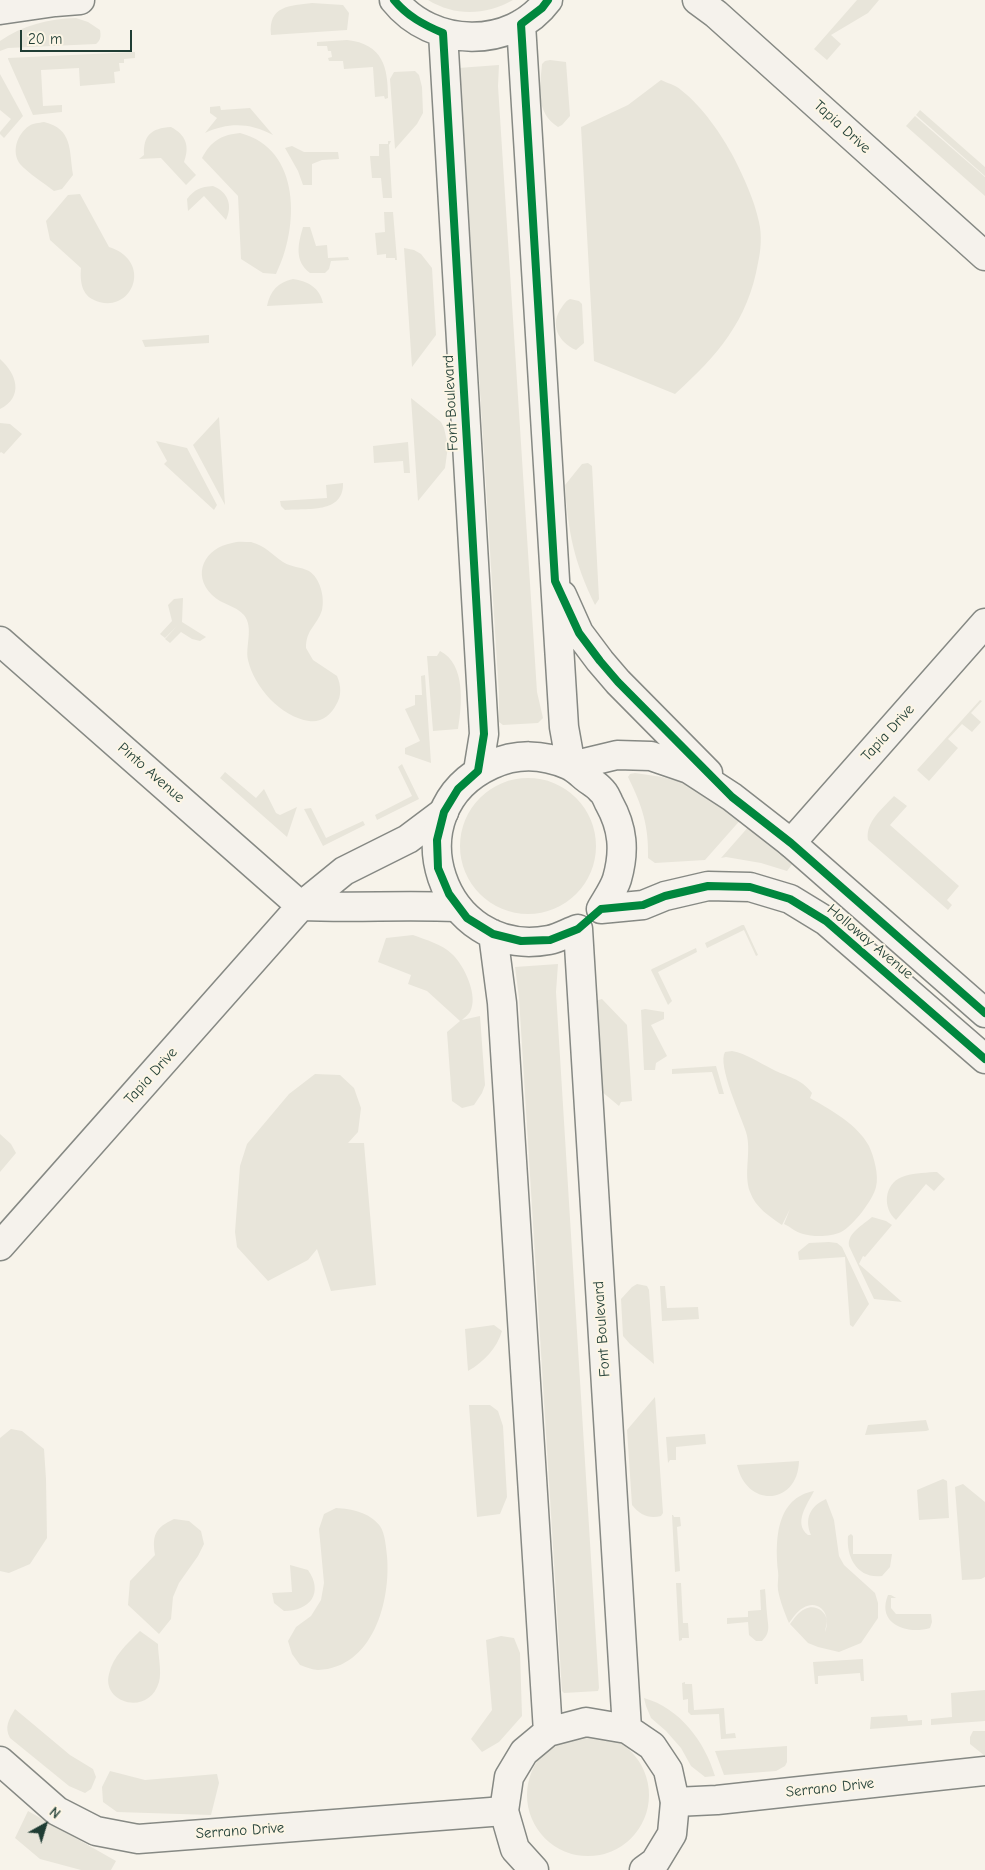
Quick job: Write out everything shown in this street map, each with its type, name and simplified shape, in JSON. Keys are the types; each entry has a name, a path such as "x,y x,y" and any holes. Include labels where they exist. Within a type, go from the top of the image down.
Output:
{"street":[{"path":"0,10 80,0"},
{"path":"374,0 401,7 423,25 443,33 478,38 501,33 521,24 542,8 548,0"},
{"name":"Tapia Drive","path":"697,0 716,14 985,256"},
{"path":"521,24 564,726 571,766"},
{"name":"Font Boulevard","path":"443,33 484,728 484,740 478,771"},
{"path":"555,580 579,633 600,661 618,682 732,797"},
{"name":"Tapia Drive","path":"791,842 985,623"},
{"name":"Pinto Avenue","path":"0,642 301,906"},
{"name":"Holloway Avenue","path":"571,766 618,755 651,756 689,770 732,797 791,842 985,1013"},
{"path":"530,756 551,759 571,766 602,791 618,818 623,850 617,881 601,909 578,929 550,940 522,941 493,934 467,918 449,894 438,868 437,840 444,812 458,789 478,771 503,759 530,756"},
{"name":"Tapia Drive","path":"0,1246 301,906 344,871 408,839 444,812"},
{"name":"Holloway Avenue","path":"601,909 643,905 665,896 708,886 750,887 790,899 826,921 985,1059"},
{"path":"301,906 352,908 458,907"},
{"name":"Font Boulevard","path":"578,929 627,1729"},
{"path":"493,934 502,1003 548,1732"},
{"path":"534,1870 515,1849 504,1810 509,1778 524,1752 548,1732 586,1722 627,1729 652,1746 668,1770 676,1802 672,1834 652,1867"},
{"name":"Serrano Drive","path":"0,1761 57,1811 96,1832 138,1839 504,1810"},
{"name":"Serrano Drive","path":"676,1802 727,1799 985,1771"}],"shaded area":[{"path":"428,0 513,0 492,9 471,12 449,9"},
{"path":"857,0 879,0 868,13 831,35 841,44 827,60 814,49"},
{"path":"312,3 343,5 349,13 347,30 271,35 271,25 277,12 296,5"},
{"path":"76,18 88,22 100,30 100,38 96,44 8,48 0,51 0,41 27,27 46,21"},
{"path":"347,40 369,46 381,59 387,76 388,98 385,99 384,96 375,97 373,67 344,69 343,61 329,61 328,58 332,57 331,51 328,51 327,46 317,46 317,42"},
{"path":"135,52 135,58 124,59 124,63 119,63 120,71 114,72 115,83 80,86 79,68 41,70 43,106 62,105 62,112 33,115 8,59 8,58"},
{"path":"550,60 566,62 570,116 558,127 551,121 542,107 540,91 542,64"},
{"path":"499,65 498,86 537,692 543,718 538,723 503,725 499,722 499,695 462,102 458,68"},
{"path":"415,71 419,75 422,87 423,113 417,124 395,149 390,79 394,72"},
{"path":"0,74 23,116 4,138 0,132 11,119 0,110"},
{"path":"661,80 677,87 689,97 704,112 724,140 752,197 761,237 759,258 753,284 747,303 738,320 717,351 675,394 594,361 581,127 628,105"},
{"path":"220,106 221,110 250,108 273,135 256,128 239,125 214,129 205,133 217,118 210,113 210,107"},
{"path":"920,110 985,167 985,176 916,115"},
{"path":"915,116 985,177 985,196 906,126"},
{"path":"44,122 53,125 65,135 70,149 73,175 62,189 54,191 23,167 16,154 17,143 25,129 32,124"},
{"path":"171,127 183,137 187,151 184,162 196,175 186,185 161,158 139,159 144,155 145,143 153,131"},
{"path":"240,133 260,142 275,155 285,173 290,192 289,235 284,255 276,274 263,273 241,259 238,196 202,158 209,147 217,140 227,135"},
{"path":"388,141 391,141 389,145 392,198 383,198 381,178 372,178 370,156 379,156 379,144 388,144"},
{"path":"292,146 304,152 338,152 339,159 322,160 312,164 312,185 303,185 298,171 285,148"},
{"path":"213,186 226,195 228,200 229,209 226,220 204,196 188,211 187,199 195,191"},
{"path":"80,194 109,247 123,254 132,264 134,275 132,286 126,295 117,301 106,303 88,296 82,285 81,268 50,240 46,221 68,195"},
{"path":"384,212 393,212 397,260 395,258 386,258 386,254 377,255 375,233 385,232"},
{"path":"303,227 310,227 316,246 327,245 328,258 348,257 349,260 331,261 329,269 325,273 310,273 299,258 299,246"},
{"path":"404,248 421,254 432,268 436,335 412,367"},
{"path":"293,279 304,281 316,289 323,303 267,306 270,296 276,288 283,282"},
{"path":"570,299 579,301 582,304 584,343 576,350 564,342 557,332 556,326 558,313"},
{"path":"209,335 209,343 145,347 142,340"},
{"path":"0,359 11,371 14,378 15,392 8,404 0,409"},
{"path":"411,398 441,422 448,446 445,468 418,501"},
{"path":"219,417 225,505 193,445"},
{"path":"0,423 10,424 22,434 4,454 0,453"},
{"path":"156,441 187,448 217,505 214,510 164,464 167,461"},
{"path":"408,442 410,473 404,473 403,461 374,463 373,446"},
{"path":"588,463 592,466 599,599 595,605 582,575 573,546 565,485 582,464"},
{"path":"343,483 342,493 331,505 313,509 285,510 281,506 280,501 327,498 326,485"},
{"path":"237,542 251,542 265,548 286,564 309,571 319,583 322,594 322,610 308,636 306,648 313,660 337,676 340,690 338,702 334,709 318,721 309,721 288,714 270,699 256,680 248,660 249,631 247,620 237,609 212,595 202,579 204,563 215,550"},
{"path":"183,598 182,622 206,637 200,641 192,639 181,632 170,643 165,639 177,626 165,638 160,634 172,621 168,605 174,599"},
{"path":"440,651 454,665 458,675 461,709 458,729 433,731 427,656 437,656"},
{"path":"425,675 431,763 405,754 405,748 420,741 405,709 415,705 415,695 422,695 421,676"},
{"path":"980,700 982,701 971,713 981,722 972,732 962,724 948,739 958,748 929,781 917,770"},
{"path":"402,764 419,799 377,820 375,815 412,796 398,767"},
{"path":"225,772 256,798 264,789 276,813 280,815 297,807 287,837 220,778"},
{"path":"630,774 662,777 688,784 743,817 705,860 655,863 648,858 644,816 628,777"},
{"path":"528,778 554,783 576,798 591,820 596,846 591,872 576,894 554,909 528,914 502,909 480,894 465,872 460,846 465,820 480,798 502,783"},
{"path":"894,796 907,806 890,825 959,886 947,900 952,905 948,910 868,840 869,827 872,821"},
{"path":"311,808 326,838 363,821 365,825 323,846 304,809"},
{"path":"750,825 793,863 787,871 761,863 726,857 721,858"},
{"path":"744,925 758,955 756,956 744,930 707,948 705,943"},
{"path":"413,935 448,951 457,959 469,981 473,998 472,1005 470,1012 462,1020 480,1016 485,1085 474,1105 462,1108 452,1101 447,1032 460,1021 427,991 408,984 411,975 378,962 386,938"},
{"path":"696,948 697,952 658,972 672,1001 668,1005 651,970"},
{"path":"558,964 556,992 599,1688 598,1691 564,1693 562,1691 519,998 515,967"},
{"path":"602,999 627,1025 632,1101 621,1102 619,1106 601,1091 595,1001"},
{"path":"641,1010 664,1012 664,1019 651,1025 667,1056 656,1063 655,1070 644,1070"},
{"path":"732,1051 748,1056 794,1078 812,1093 810,1098 851,1124 864,1138 873,1155 876,1166 876,1187 871,1199 862,1212 846,1229 832,1235 822,1236 800,1233 784,1224 790,1209 782,1225 763,1211 756,1203 750,1192 747,1177 748,1139 724,1068 723,1059 725,1052"},
{"path":"716,1066 724,1094 719,1094 712,1072 672,1074 672,1069"},
{"path":"315,1074 340,1075 354,1088 361,1108 358,1132 348,1143 364,1143 376,1285 331,1291 317,1249 308,1260 268,1281 237,1247 235,1232 240,1166 247,1144 289,1094"},
{"path":"0,1134 11,1144 16,1153 0,1172"},
{"path":"937,1172 945,1179 934,1191 926,1184 896,1220 891,1215 887,1197 888,1191 896,1180 917,1173"},
{"path":"872,1217 892,1225 865,1257 863,1256 859,1264 902,1302 874,1299 849,1246 850,1237 853,1233"},
{"path":"809,1243 837,1243 842,1247 869,1304 853,1327 850,1325 845,1257 799,1260 798,1252"},
{"path":"637,1284 647,1286 649,1290 654,1364 623,1336 621,1299"},
{"path":"660,1286 665,1286 667,1308 698,1307 699,1319 662,1321"},
{"path":"494,1325 502,1331 497,1343 484,1359 468,1371 465,1329"},
{"path":"655,1397 663,1513 661,1516 653,1517 642,1514 632,1505 627,1430"},
{"path":"469,1405 490,1405 498,1411 503,1426 507,1497 500,1514 477,1517"},
{"path":"926,1420 929,1430 926,1431 865,1435 868,1425"},
{"path":"11,1429 22,1431 44,1449 47,1538 30,1564 9,1573 0,1571 0,1438"},
{"path":"705,1434 706,1444 676,1447 676,1460 670,1460 668,1463 666,1437"},
{"path":"799,1461 796,1476 790,1486 782,1493 771,1496 761,1495 751,1489 742,1479 737,1465"},
{"path":"943,1479 947,1481 949,1518 919,1520 917,1490"},
{"path":"963,1484 985,1502 985,1577 981,1579 962,1580 955,1487"},
{"path":"814,1491 801,1519 804,1530 808,1535 811,1535 808,1518 812,1509 826,1499 834,1520 839,1556 844,1565 875,1593 878,1603 878,1618 861,1643 839,1652 808,1643 790,1624 800,1612 812,1607 822,1611 827,1619 823,1610 815,1605 803,1608 789,1623 778,1590 778,1534 785,1511 801,1495"},
{"path":"336,1508 365,1514 376,1521 382,1529 387,1556 386,1593 375,1629 365,1645 353,1658 337,1666 316,1670 300,1665 292,1654 288,1641 296,1627 311,1616 321,1600 324,1583 319,1529 324,1514"},
{"path":"672,1515 680,1517 681,1526 677,1527 680,1571 675,1572"},
{"path":"174,1519 189,1521 201,1531 204,1544 179,1583 173,1597 171,1619 159,1634 128,1605 130,1581 155,1555 154,1542 156,1533"},
{"path":"851,1534 853,1536 853,1554 892,1554 890,1567 882,1576 866,1574 855,1565 849,1552 848,1536"},
{"path":"290,1565 308,1570 315,1586 312,1599 307,1604 301,1608 284,1611 274,1603 272,1593 292,1592"},
{"path":"676,1583 681,1583 683,1623 688,1623 689,1638 682,1638 679,1641"},
{"path":"765,1589 768,1632 762,1641 756,1641 749,1635 748,1622 727,1624 727,1618 748,1617 748,1611 761,1610 760,1590"},
{"path":"888,1595 896,1598 891,1598 891,1608 896,1614 931,1614 932,1622 930,1628 912,1630 896,1625 886,1613 885,1605"},
{"path":"140,1631 158,1644 160,1678 154,1693 146,1700 127,1702 119,1699 112,1692 108,1684 109,1674 117,1656"},
{"path":"501,1636 514,1638 520,1653 522,1716 499,1742 482,1752 471,1739 492,1710 486,1640"},
{"path":"863,1659 864,1681 861,1681 860,1673 818,1676 818,1684 815,1684 813,1662"},
{"path":"685,1682 685,1684 692,1684 694,1710 724,1708 726,1734 735,1733 736,1738 721,1739 719,1714 691,1715 688,1712 688,1699 683,1700 682,1683"},
{"path":"985,1690 985,1721 931,1725 931,1719 952,1717 951,1693"},
{"path":"644,1698 657,1703 680,1718 698,1739 711,1763 715,1776 705,1777 691,1766 681,1748 651,1718"},
{"path":"15,1709 70,1755 93,1769 96,1777 91,1789 85,1793 69,1786 10,1738 7,1727"},
{"path":"907,1715 908,1721 922,1720 922,1725 870,1729 871,1717"},
{"path":"973,1731 985,1731 985,1756 970,1744 970,1737"},
{"path":"588,1734 611,1738 631,1752 645,1772 649,1795 645,1818 631,1838 611,1852 588,1856 565,1852 545,1838 531,1818 527,1795 531,1772 545,1752 565,1738"},
{"path":"787,1746 787,1762 785,1766 776,1771 724,1775 715,1751"},
{"path":"110,1771 145,1780 217,1774 219,1783 211,1815 117,1812 103,1802 102,1787"},
{"path":"28,1811 116,1861 111,1870 81,1870 40,1859 15,1838"}],"cycle path":[{"path":"394,0 416,20 443,33 484,734 478,771 458,789 444,812 437,840 438,868 449,894 467,918 493,934 521,941 550,940 578,929 601,909 643,905 665,896 708,886 750,887 790,899 826,921 985,1059"},
{"path":"548,0 542,8 521,24 555,581 579,633 600,661 618,682 732,797 791,843 985,1013"}]}
